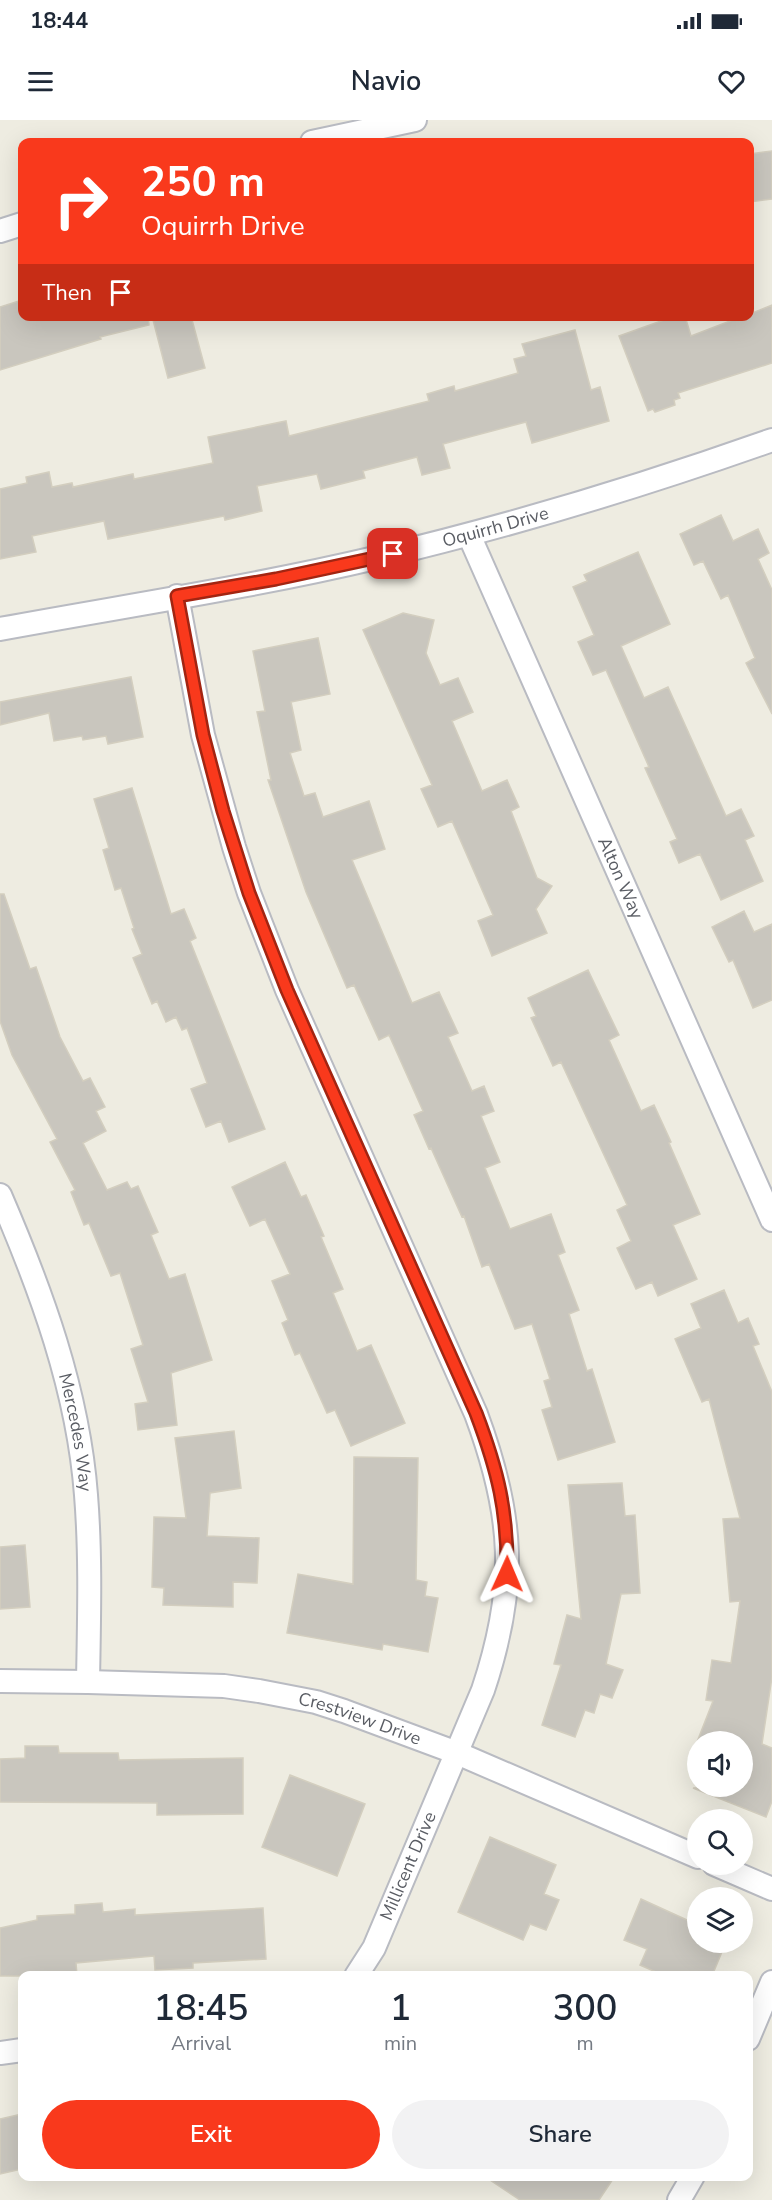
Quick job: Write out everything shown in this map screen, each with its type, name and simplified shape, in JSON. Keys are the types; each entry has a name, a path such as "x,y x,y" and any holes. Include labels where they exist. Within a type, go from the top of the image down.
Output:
{"street":[{"path":"331,138 415,120"},
{"path":"0,231 18,225"},
{"name":"Oquirrh Drive","path":"0,629 363,561 469,535 676,474 772,440"},
{"name":"Alton Way","path":"469,535 772,1220"},
{"name":"Millicent Drive","path":"177,596 203,735 230,836 249,893 287,990 476,1413 491,1455 502,1498 508,1535 503,1613 493,1661 457,1754 374,1948 359,1971"},
{"name":"Mercedes Way","path":"0,1195 39,1288 54,1334 78,1438 87,1505 88,1682"},
{"name":"Crestview Drive","path":"0,1681 224,1686 278,1694 344,1711 457,1754 687,1852"},
{"path":"740,1875 772,1889"},
{"path":"753,2027 772,1982"},
{"path":"0,2053 18,2051"},
{"path":"679,2200 690,2181"}],"building":[{"path":"772,151 772,199 754,201 754,153"},
{"path":"18,301 18,321 149,321 149,325 100,337 101,339 0,370 0,307"},
{"path":"772,305 772,363 678,393 680,398 674,400 675,405 655,412 653,409 648,411 619,336 661,321 686,321 691,336 730,321 754,321 754,312"},
{"path":"153,321 192,321 205,368 168,378"},
{"path":"575,330 591,390 600,387 609,421 532,443 526,422 443,444 450,468 422,475 417,457 363,471 365,478 321,489 317,474 257,486 262,511 225,520 224,516 108,539 104,521 32,536 36,552 0,559 0,489 27,483 26,477 49,472 52,487 72,483 73,487 133,474 134,479 213,463 208,437 286,421 289,436 429,401 427,394 454,386 455,391 518,373 514,359 526,356 522,344"},
{"path":"721,515 733,541 758,529 769,553 758,559 772,590 772,714 746,663 755,658 728,595 721,599 703,561 694,565 680,534"},
{"path":"638,552 670,624 621,646 644,698 668,687 726,816 741,809 754,836 745,840 763,881 721,900 700,854 679,863 670,842 677,839 645,768 649,767 606,670 593,675 578,642 594,635 573,587 587,581 584,575"},
{"path":"403,613 434,620 426,653 440,685 458,678 473,712 452,721 482,791 507,780 519,807 511,811 537,878 552,886 536,909 547,933 492,956 478,921 493,915 452,821 438,827 421,789 432,785 363,630"},
{"path":"318,638 330,694 291,702 301,750 290,753 304,796 315,793 323,817 369,801 385,849 352,860 412,1003 439,992 458,1033 448,1037 472,1091 484,1086 494,1111 481,1116 500,1162 485,1168 510,1229 551,1214 565,1252 558,1255 579,1310 569,1314 587,1371 592,1369 615,1442 558,1460 542,1410 552,1407 544,1381 550,1379 532,1324 515,1329 489,1264 482,1267 464,1216 462,1217 414,1115 423,1111 389,1035 379,1040 354,985 347,988 306,892 268,780 271,780 257,712 265,711 253,651"},
{"path":"131,677 143,737 108,744 106,736 83,740 82,736 54,741 49,713 0,725 0,702"},
{"path":"132,788 171,914 184,909 196,938 190,941 265,1129 229,1142 221,1121 206,1127 191,1089 207,1083 187,1028 182,1030 176,1017 166,1022 157,1001 152,1004 133,958 142,954 132,929 134,928 121,888 115,890 103,850 109,848 94,799"},
{"path":"0,894 4,894 30,969 36,967 60,1037 83,1081 90,1078 105,1107 96,1111 106,1131 83,1143 107,1190 127,1182 131,1189 138,1186 158,1232 151,1235 169,1279 185,1274 212,1360 171,1373 177,1425 138,1430 135,1404 148,1402 131,1349 143,1345 120,1273 111,1276 89,1223 84,1225 71,1192 75,1190 50,1142 57,1139 12,1055 0,1021"},
{"path":"744,911 754,932 772,924 772,1000 753,1008 733,960 729,962 712,927"},
{"path":"588,970 619,1035 609,1040 641,1111 654,1105 700,1214 673,1225 697,1279 658,1296 652,1282 636,1289 617,1248 631,1241 617,1210 627,1205 561,1062 553,1066 531,1018 536,1016 528,998"},
{"path":"285,1162 301,1197 306,1195 324,1236 321,1237 343,1289 333,1293 357,1351 371,1345 405,1423 351,1446 335,1410 327,1413 300,1353 295,1355 282,1323 288,1320 272,1281 290,1274 265,1219 250,1226 232,1187"},
{"path":"724,1290 738,1323 748,1318 759,1344 753,1346 772,1392 772,1677 762,1744 772,1748 772,1801 766,1817 753,1812 753,1809 746,1809 716,1797 753,1797 753,1731 701,1731 713,1701 706,1700 712,1660 731,1663 740,1601 730,1602 723,1519 740,1518 709,1399 702,1402 675,1339 701,1328 691,1304"},
{"path":"234,1431 241,1488 210,1493 207,1536 259,1538 257,1583 233,1582 233,1607 163,1605 164,1588 152,1587 154,1517 186,1518 175,1438"},
{"path":"354,1457 418,1458 416,1580 427,1582 425,1596 438,1598 428,1652 383,1644 382,1650 287,1633 298,1574 353,1584"},
{"path":"622,1483 625,1516 635,1515 640,1593 621,1594 606,1664 623,1670 612,1698 600,1694 594,1713 585,1710 575,1737 542,1725 561,1665 554,1664 567,1615 581,1619 568,1485"},
{"path":"25,1545 30,1607 0,1609 0,1547"},
{"path":"25,1746 58,1746 59,1753 118,1753 119,1760 243,1758 243,1814 157,1815 157,1803 0,1802 0,1759 25,1758"},
{"path":"290,1775 365,1804 337,1876 262,1847"},
{"path":"490,1837 556,1865 544,1894 559,1900 546,1930 530,1924 523,1940 458,1912"},
{"path":"641,1899 687,1920 687,1953 721,1953 714,1971 654,1971 640,1965 647,1949 624,1940"},
{"path":"102,1903 103,1912 135,1909 135,1915 263,1908 266,1959 193,1963 193,1968 155,1970 154,1956 76,1963 77,1971 18,1971 18,1976 0,1976 0,1928 37,1920 37,1916 75,1914 75,1905"},
{"path":"18,2115 18,2170 0,2174 0,2119"},
{"path":"492,2181 612,2181 599,2200 520,2200"}],"route":[{"path":"393,554 276,579 177,596 203,735 249,893 287,990 476,1413 491,1455 502,1498 508,1535 507,1574"}]}
